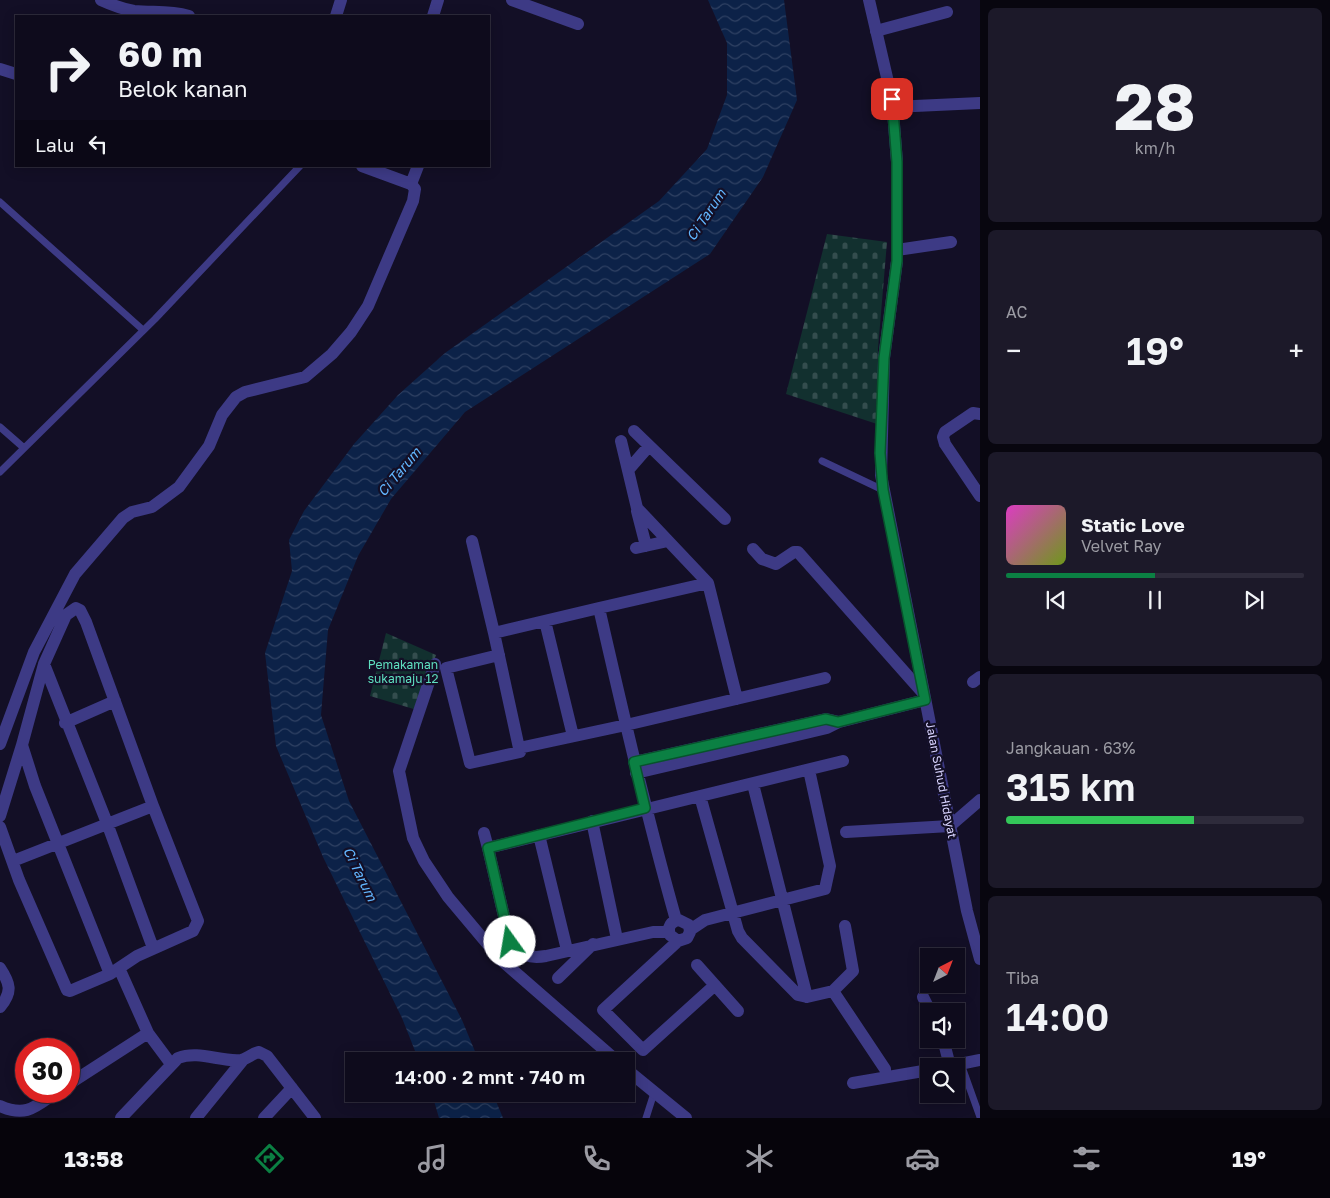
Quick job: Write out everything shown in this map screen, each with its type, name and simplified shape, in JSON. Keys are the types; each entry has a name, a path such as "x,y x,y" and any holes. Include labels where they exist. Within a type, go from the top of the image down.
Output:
{"street":[{"path":"101,0 120,8 137,11 162,10 184,15"},
{"path":"336,15 340,0"},
{"path":"433,15 438,0"},
{"path":"512,0 578,24"},
{"name":"Jalan Suhud Hidayat","path":"869,0 893,107 897,162 896,250 884,358 881,425 880,453 883,490 924,696 939,760 967,911 980,959"},
{"path":"876,31 947,12"},
{"path":"0,69 15,74"},
{"path":"893,107 980,102"},
{"path":"0,744 34,652 75,574 94,551 123,518 132,512 152,507 179,487 209,446 222,415 236,397 245,392 305,377 332,354 352,332 368,306 413,201 415,189 411,184 365,167"},
{"path":"411,184 418,167"},
{"path":"896,250 951,242"},
{"path":"978,413 945,432 943,437 945,444 980,496"},
{"path":"634,431 725,519"},
{"path":"622,441 637,508 641,547 668,541"},
{"path":"629,470 650,446"},
{"path":"637,508 708,583 738,699"},
{"path":"472,542 494,633 499,655 520,752 470,763 446,668 499,655"},
{"path":"635,767 826,719 838,722 924,696 845,603 798,552 794,552 776,564 762,559 753,550"},
{"path":"494,633 708,583"},
{"path":"0,816 44,664 66,615 76,608 80,610 198,921 193,931 152,948 115,971 73,992 67,990 19,880 0,827"},
{"path":"599,608 645,808 687,938 678,941 603,1010 643,1050 715,985"},
{"path":"545,621 573,736"},
{"path":"44,664 65,723 107,823 152,948"},
{"path":"436,664 399,771 413,838 424,860 448,897 500,959 608,1052"},
{"path":"519,748 825,678"},
{"path":"65,723 114,701"},
{"path":"22,745 36,786 115,971 148,1033 171,1064"},
{"path":"488,848 843,761"},
{"path":"678,941 672,938 669,932 670,925 705,920 825,889 830,866 809,770"},
{"path":"753,784 806,997"},
{"path":"700,796 732,913 742,938 791,989 806,997 833,991 853,971 845,926"},
{"path":"846,832 950,826 980,800"},
{"path":"13,861 153,806"},
{"path":"592,821 617,939"},
{"path":"484,833 510,942 518,952 528,957 540,957 653,932 669,932"},
{"path":"539,835 567,950"},
{"path":"558,978 593,944"},
{"path":"697,965 738,1011"},
{"path":"0,968 6,977 10,992 0,1007"},
{"path":"833,991 885,1069"},
{"path":"922,997 925,1003"},
{"path":"80,1077 148,1033"},
{"path":"196,1118 243,1060 259,1052 267,1056 315,1118"},
{"path":"121,1118 178,1058 187,1054 243,1060"},
{"path":"965,1063 980,1060"},
{"path":"853,1083 920,1072"},
{"path":"635,1077 686,1118"},
{"path":"264,1118 292,1088"},
{"path":"0,1106 19,1113 27,1112 40,1103"}],"lane":[{"path":"0,472 143,330 299,167"},
{"path":"0,202 143,330"},
{"path":"0,427 24,448"},
{"path":"822,461 883,490"},
{"path":"965,1087 980,1117"},
{"path":"646,1118 654,1093"}],"green space":[{"path":"827,234 887,242 878,349 877,424 786,394"},
{"name":"Pemakaman sukamaju 12","path":"386,633 436,655 417,710 370,696"}],"water":[{"name":"Ci Tarum","path":"708,0 784,0 797,100 763,177 710,254 465,412 391,499 358,556 328,630 321,715 349,801 462,1020 475,1052 415,1052 402,1018 323,857 276,746 265,653 292,571 289,540 304,511 354,444 398,395 445,353 659,201 707,149 727,95 727,43"},
{"path":"434,1102 496,1102 503,1118 439,1118"}],"route":[{"path":"510,942 488,848 645,808 634,762 826,719 838,722 925,700 880,475 884,358 897,261 897,162 892,99"}]}
